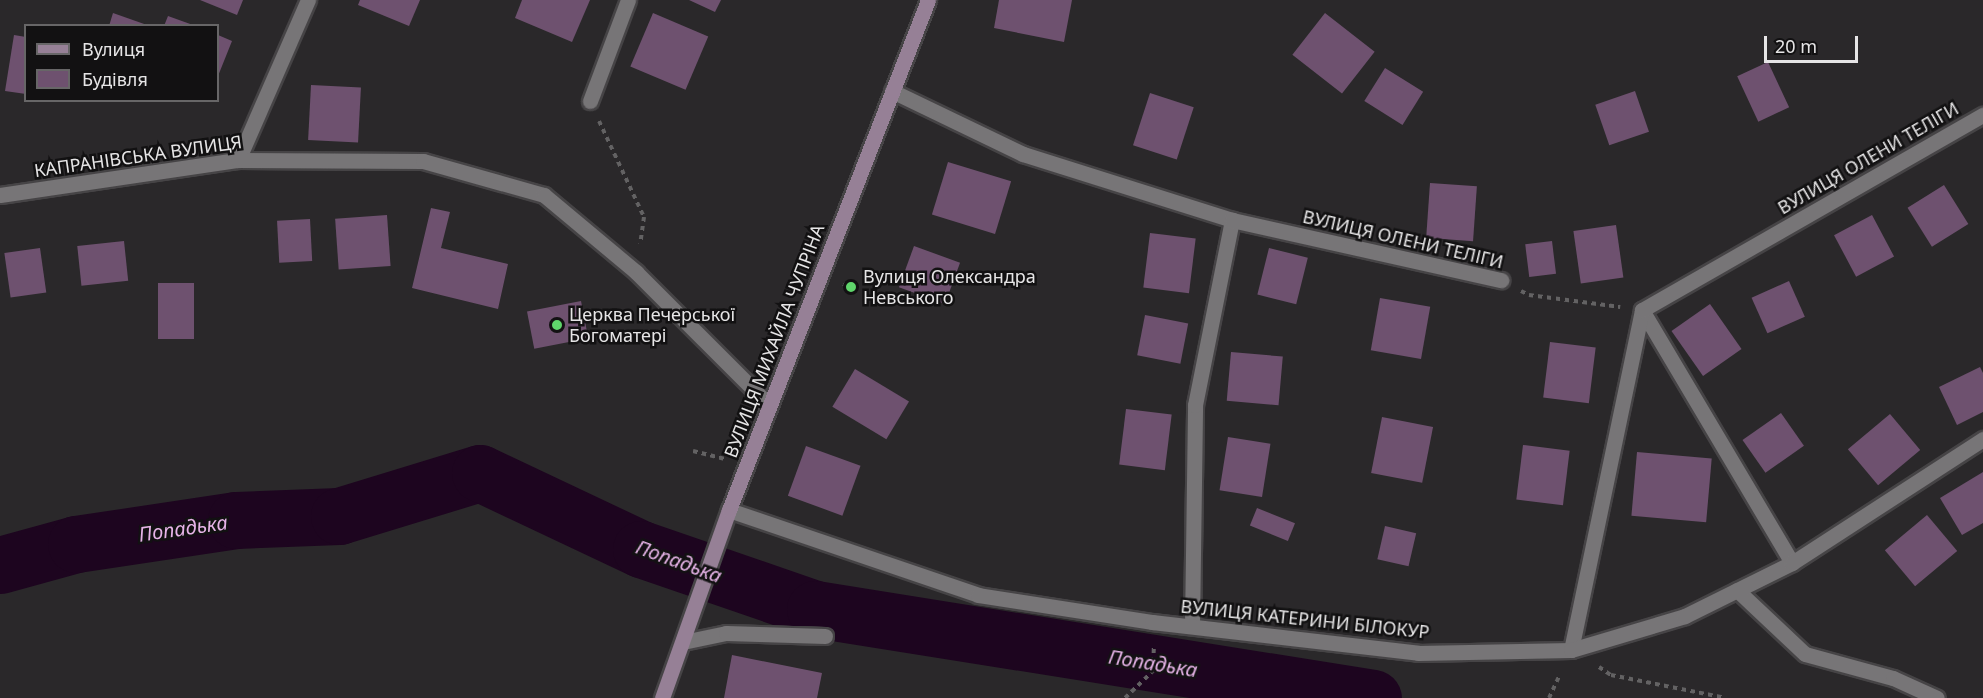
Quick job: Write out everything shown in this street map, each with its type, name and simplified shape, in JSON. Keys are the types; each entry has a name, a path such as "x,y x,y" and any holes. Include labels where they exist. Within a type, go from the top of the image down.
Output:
{"main road":[{"name":"ВУЛИЦЯ МИХАЙЛА ЧУПРІНА","path":"662,698 746,465 928,0"}],"street":[{"path":"238,160 308,0"},
{"path":"590,100 628,0"},
{"name":"ВУЛИЦЯ ОЛЕНИ ТЕЛІГИ","path":"892,91 1023,154 1232,220 1501,280"},
{"name":"ВУЛИЦЯ ОЛЕНИ ТЕЛІГИ","path":"1642,310 1983,115"},
{"name":"КАПРАНІВСЬКА ВУЛИЦЯ","path":"0,195 238,160 423,161 544,195 636,272 769,405"},
{"path":"1192,626 1195,405 1232,220"},
{"path":"1642,310 1792,563"},
{"path":"1571,650 1642,310"},
{"name":"ВУЛИЦЯ КАТЕРИНИ БІЛОКУР","path":"729,510 978,594 1192,626 1418,653 1571,650 1685,616 1792,563 1983,440"},
{"path":"1737,590 1805,654 1893,678 1937,698"},
{"path":"683,642 726,633 825,636"}],"path":[{"path":"590,100 644,217 636,272"},
{"name":"ВУЛИЦЯ ОЛЕНИ ТЕЛІГИ","path":"1501,280 1529,295 1642,310"},
{"path":"693,451 746,465"},
{"path":"1125,698 1153,671 1154,644"},
{"path":"1571,650 1611,675 1726,698"}],"building":[{"path":"200,0 243,0 237,15"},
{"path":"360,0 420,0 409,26 358,5"},
{"path":"522,0 590,0 572,42 515,18"},
{"path":"689,0 721,0 715,12"},
{"path":"999,0 1072,0 1064,42 994,28"},
{"path":"113,13 144,24 110,24"},
{"path":"653,13 708,36 686,90 630,66"},
{"path":"1325,13 1375,52 1342,94 1292,55"},
{"path":"168,16 190,24 165,24"},
{"path":"14,35 24,37 24,94 5,91"},
{"path":"219,35 232,41 219,74"},
{"path":"1768,62 1789,107 1758,122 1737,76"},
{"path":"1385,68 1423,92 1402,125 1364,101"},
{"path":"311,85 361,88 358,143 308,140"},
{"path":"1635,91 1649,132 1609,145 1595,105"},
{"path":"1150,93 1194,107 1177,160 1133,145"},
{"path":"948,162 1011,181 995,234 932,215"},
{"path":"1430,183 1477,186 1473,241 1426,238"},
{"path":"1944,185 1968,224 1932,247 1908,208"},
{"path":"431,208 450,212 441,248 508,264 498,309 412,288"},
{"path":"387,215 391,266 339,270 335,219"},
{"path":"1872,215 1894,256 1856,277 1834,235"},
{"path":"310,219 312,261 279,263 277,221"},
{"path":"1616,225 1623,277 1581,283 1573,231"},
{"path":"1150,233 1196,239 1189,293 1143,288"},
{"path":"124,241 128,281 81,286 77,246"},
{"path":"1552,241 1556,274 1529,277 1525,244"},
{"path":"914,246 960,263 945,304 899,287"},
{"path":"40,248 46,293 11,298 4,253"},
{"path":"1269,248 1308,258 1296,304 1257,295"},
{"path":"1789,281 1805,317 1767,333 1752,298"},
{"path":"158,283 194,283 194,339 158,339"},
{"path":"1380,298 1430,307 1421,359 1371,350"},
{"name":"Церква Печерської Богоматері","path":"581,301 588,338 534,349 527,311"},
{"path":"1710,304 1742,349 1703,376 1671,331"},
{"path":"1145,315 1188,323 1180,364 1137,355"},
{"path":"1550,342 1596,348 1589,403 1543,398"},
{"path":"1231,352 1283,357 1279,405 1227,401"},
{"path":"1980,367 1983,373 1983,412 1957,425 1939,387"},
{"path":"855,369 909,401 886,439 832,407"},
{"path":"1126,409 1172,415 1165,470 1119,465"},
{"path":"1781,413 1804,446 1765,473 1742,440"},
{"path":"1890,414 1920,450 1878,485 1848,449"},
{"path":"1382,417 1433,427 1422,483 1371,473"},
{"path":"1228,437 1270,444 1262,497 1220,490"},
{"path":"1523,445 1570,451 1563,505 1516,500"},
{"path":"806,446 861,466 842,516 788,496"},
{"path":"1637,452 1712,459 1706,522 1631,516"},
{"path":"1983,472 1983,523 1962,535 1940,498"},
{"path":"1257,508 1295,523 1288,541 1250,526"},
{"path":"1927,515 1957,551 1915,586 1885,550"},
{"path":"1385,526 1416,533 1409,566 1377,559"},
{"path":"732,655 822,673 817,698 724,698"}],"waterway":[{"name":"Попадька","path":"0,565 76,544 236,520 339,516 480,473 641,549 815,609 1373,698"}],"place":[{"name":"Вулиця Олександра Невського","path":"851,287"},
{"name":"Церква Печерської Богоматері","path":"557,325"}]}
